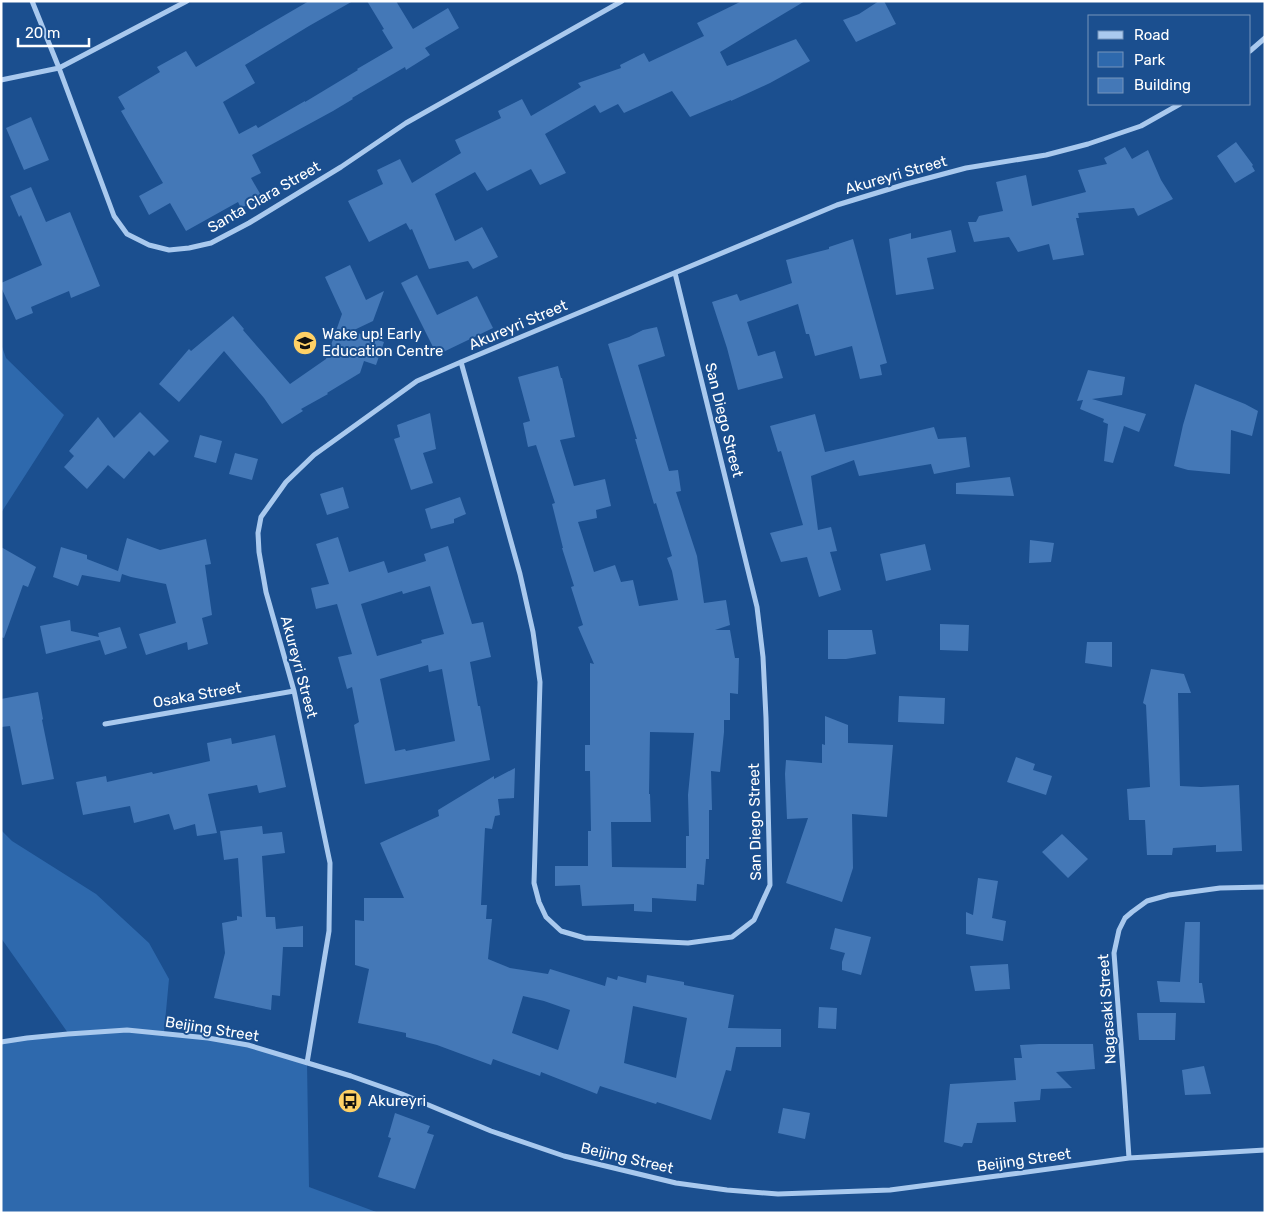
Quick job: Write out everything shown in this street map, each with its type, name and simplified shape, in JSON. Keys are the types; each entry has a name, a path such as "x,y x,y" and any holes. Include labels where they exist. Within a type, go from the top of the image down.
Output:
{"street":[{"name":"Santa Clara Street","path":"32,1 114,216 127,234 149,245 169,250 210,243 249,222 341,167 406,123 622,1"},
{"path":"1,80 59,68 187,1"},
{"path":"1251,50 1265,38"},
{"name":"Akureyri Street","path":"307,1063 329,931 330,863 294,691 264,584 258,552 258,534 261,517 286,482 314,455 417,382 461,362 837,205 966,168 1046,155 1088,144 1141,126 1178,105"},
{"name":"San Diego Street","path":"461,362 520,574 534,632 540,682 534,883 539,902 546,917 561,931 585,938 688,943 732,936 754,920 770,885 763,658 757,606 675,273"},
{"name":"Osaka Street","path":"105,724 294,691"},
{"name":"Nagasaki Street","path":"1129,1158 1114,952 1118,930 1125,918 1148,901 1169,895 1220,888 1265,887"},
{"name":"Beijing Street","path":"1,1042 52,1035 127,1030 208,1038 248,1045 351,1076 492,1131 564,1156 676,1183 727,1190 778,1194 890,1190 1129,1158 1265,1150"}],"green space":[{"path":"1,344 6,358 64,415 1,513"},
{"path":"1,830 12,841 96,894 149,943 169,979 164,1033 248,1045 307,1063 309,1187 379,1213 1,1213 1,1042 68,1033 1,938"}],"building":[{"path":"309,1 353,1 245,65 255,83 223,102 239,134 256,125 258,128 305,102 393,48 367,1 396,1 413,29 448,8 459,28 425,48 430,55 406,70 405,67 333,111 252,155 261,173 251,178 262,197 241,208 238,202 186,231 170,203 149,215 139,196 163,183 121,111 125,109 118,97 160,72 157,67 186,51 196,67"},
{"path":"742,1 805,1 720,52 727,66 796,39 810,61 770,83 690,117 672,91 624,113 618,104 600,113 595,105 545,134 566,173 540,185 531,169 487,191 475,172 435,194 455,241 482,227 498,257 473,269 468,261 429,269 412,229 410,230 406,223 369,242 348,201 383,184 377,170 400,159 412,183 461,153 455,140 501,118 498,111 522,99 531,116 581,87 578,83 621,68 620,65 644,53 649,62 704,36 697,23"},
{"path":"879,1 884,1 896,24 856,42 843,20 859,14"},
{"path":"31,117 49,160 24,170 6,128"},
{"path":"1236,142 1253,165 1255,171 1235,183 1217,156"},
{"path":"1125,147 1132,159 1148,150 1161,180 1173,199 1138,216 1134,208 1078,213 1079,218 1076,218 1084,255 1053,260 1049,244 1018,252 1009,237 974,242 968,222 976,222 979,216 1003,211 996,182 1026,175 1032,206 1086,192 1078,170 1107,164 1104,158"},
{"path":"31,187 46,222 70,212 100,286 71,298 69,291 31,307 33,313 16,320 1,287 1,283 42,265 21,215 19,217 10,196"},
{"path":"951,230 956,252 927,258 934,289 896,295 889,239 911,233 911,239"},
{"path":"853,239 887,363 880,365 882,375 860,379 852,346 815,356 809,334 806,334 798,304 747,322 758,356 775,351 783,378 738,390 712,302 737,294 740,301 792,283 786,260 829,249 829,247"},
{"path":"350,265 366,300 384,291 373,321 352,331 384,342 376,365 364,361 360,373 301,409 303,411 282,424 264,398 224,351 179,402 159,384 189,349 191,351 233,316 290,384 326,359 342,314 325,277"},
{"path":"417,275 437,315 477,296 493,328 437,355 401,283"},
{"path":"657,327 665,356 638,365 669,471 678,470 681,491 676,492 697,556 704,603 726,600 730,625 715,630 730,630 735,658 739,658 738,694 730,693 730,720 724,720 720,772 711,771 712,810 709,810 709,859 706,859 704,885 697,884 696,901 652,898 652,912 634,911 634,904 582,906 580,885 555,886 555,866 588,866 588,831 591,831 590,771 585,771 585,745 590,745 590,663 594,664 578,627 583,625 571,587 574,586 562,548 552,504 555,503 536,445 528,447 523,423 530,421 518,377 558,366 575,437 560,440 574,486 605,479 611,506 596,510 597,518 578,522 594,572 615,565 621,582 633,580 639,606 678,600 672,571 667,558 672,556 656,503 654,504 635,439 637,439 608,344 643,330","holes":["650,732 694,733 688,795 689,836 686,836 686,868 612,867 611,822 651,822 649,794"]},
{"path":"1088,370 1125,377 1122,395 1092,399 1146,414 1139,432 1124,426 1113,463 1104,461 1108,424 1103,422 1104,419 1080,409 1083,400 1077,401"},
{"path":"1195,384 1258,411 1252,436 1231,430 1230,474 1188,470 1174,466"},
{"path":"140,412 169,441 154,456 149,451 124,479 108,465 87,489 64,467 74,456 69,451 98,417 114,438"},
{"path":"430,413 436,449 423,453 433,483 411,490 394,439 400,437 397,425"},
{"path":"815,414 825,452 934,427 938,439 966,437 970,467 934,474 931,464 859,476 854,460 811,476 818,530 831,527 837,551 830,552 841,590 819,597 807,557 781,562 770,533 803,525 781,451 778,452 770,426"},
{"path":"200,435 222,441 216,463 194,457"},
{"path":"235,453 258,459 252,480 229,474"},
{"path":"1010,477 1014,496 956,494 956,483"},
{"path":"343,487 349,508 327,515 320,494"},
{"path":"460,497 466,514 454,519 454,523 431,529 425,509"},
{"path":"338,537 349,572 384,561 388,573 426,561 424,554 448,546 472,624 483,622 491,657 470,662 490,760 365,784 354,725 359,722 352,687 347,689 338,657 352,654 337,604 316,609 311,588 329,584 316,544","holes":["430,586 444,634 421,640 422,643 377,656 361,604 402,591 403,594","428,665 429,672 442,669 455,741 406,751 405,749 395,751 380,679"]},
{"path":"127,538 160,550 206,539 211,564 205,565 212,615 202,618 208,644 188,650 187,642 146,655 139,634 176,623 166,584 122,574 120,582 82,575 78,586 53,577 61,547 87,555 87,559 118,571"},
{"path":"1030,540 1054,543 1051,562 1029,563"},
{"path":"925,544 931,570 886,581 880,554"},
{"path":"1,547 36,567 28,587 23,585 4,638 1,637"},
{"path":"70,620 71,631 99,637 98,633 120,627 127,648 105,655 100,640 46,654 40,626"},
{"path":"940,624 969,625 968,651 940,650"},
{"path":"828,630 872,630 876,654 846,659 828,659"},
{"path":"1087,642 1112,642 1112,667 1085,663"},
{"path":"1151,669 1184,674 1191,693 1178,693 1180,786 1239,785 1242,851 1216,852 1216,845 1173,848 1172,855 1147,855 1145,820 1129,820 1127,789 1150,787 1146,705 1143,703"},
{"path":"38,692 54,779 22,785 10,726 1,727 1,699"},
{"path":"899,696 945,698 944,724 898,722"},
{"path":"825,716 848,725 848,743 893,745 887,817 852,814 853,868 842,902 786,883 808,818 787,819 786,760 822,763 822,744 825,745"},
{"path":"275,735 286,787 259,793 257,785 208,794 217,833 197,836 195,824 174,830 169,814 134,823 130,806 83,815 76,782 106,776 107,782 210,761 207,743 231,738 232,744"},
{"path":"1016,757 1035,764 1033,770 1052,776 1046,795 1007,782"},
{"path":"515,768 514,798 498,799 500,815 495,816 492,829 485,828 481,905 487,905 486,919 492,919 488,959 510,968 548,974 550,969 605,986 607,977 617,980 618,976 646,983 647,975 684,982 684,985 734,995 728,1028 781,1029 781,1047 736,1047 731,1071 726,1070 711,1120 600,1086 597,1094 541,1072 540,1076 493,1059 491,1065 437,1045 406,1037 406,1033 358,1023 369,969 355,965 355,920 364,921 364,898 404,898 380,843 439,816 438,810 494,776 494,779","holes":["523,996 570,1010 558,1050 512,1033","633,1006 687,1018 676,1078 624,1063"]},
{"path":"262,826 263,834 282,832 285,853 262,856 266,917 275,917 276,929 303,926 303,947 283,947 280,996 272,995 271,1010 214,998 225,953 222,923 237,920 237,916 242,917 238,858 224,860 220,831"},
{"path":"1062,834 1088,859 1068,878 1042,852"},
{"path":"978,878 998,881 992,918 1006,921 1003,941 966,934 966,912 973,915"},
{"path":"1185,922 1200,922 1199,983 1202,983 1205,1003 1160,1002 1157,981 1180,982"},
{"path":"835,928 871,937 861,975 842,970 845,953 830,949"},
{"path":"1008,964 1010,989 975,991 970,966"},
{"path":"819,1007 837,1008 836,1029 818,1028"},
{"path":"1137,1013 1176,1013 1175,1040 1139,1040"},
{"path":"1093,1044 1095,1069 1056,1072 1072,1088 1041,1089 1040,1100 1014,1102 1016,1122 977,1123 972,1143 964,1143 962,1147 944,1142 950,1084 1016,1080 1014,1058 1022,1058 1020,1045"},
{"path":"1204,1066 1211,1094 1185,1095 1182,1070"},
{"path":"783,1108 810,1113 805,1139 778,1133"},
{"path":"395,1113 430,1126 427,1133 434,1135 415,1189 378,1177 391,1138 388,1137"}],"place":[{"name":"Wake up! Early Education Centre","path":"305,343"},
{"name":"Akureyri","path":"350,1101"}]}
